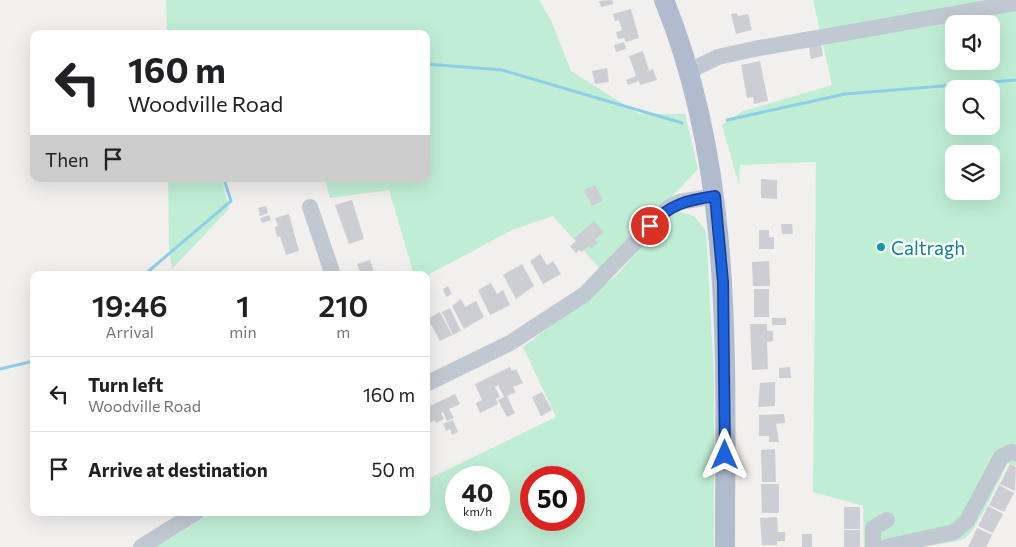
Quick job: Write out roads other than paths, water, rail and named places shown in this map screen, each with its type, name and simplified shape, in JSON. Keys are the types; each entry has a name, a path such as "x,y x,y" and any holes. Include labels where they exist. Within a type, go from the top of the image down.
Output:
{"main road":[{"path":"664,0 689,71 706,145 715,196 723,282 726,547"}],"street":[{"path":"689,71 718,58 754,49 1016,3"},
{"path":"430,382 510,343 585,294 668,208 680,202 715,196"},
{"path":"310,207 332,271"},
{"path":"886,547 954,532 960,528 967,521 1001,457 1011,452 1016,453"},
{"path":"141,547 191,516"},
{"path":"872,547 873,528 887,520"}],"waterway":[{"path":"430,64 502,70 682,123"},
{"path":"727,120 845,94 1016,80"},
{"path":"149,271 231,201 225,182"},
{"path":"0,369 30,362"}],"place":[{"name":"Caltragh","path":"881,247"}]}
